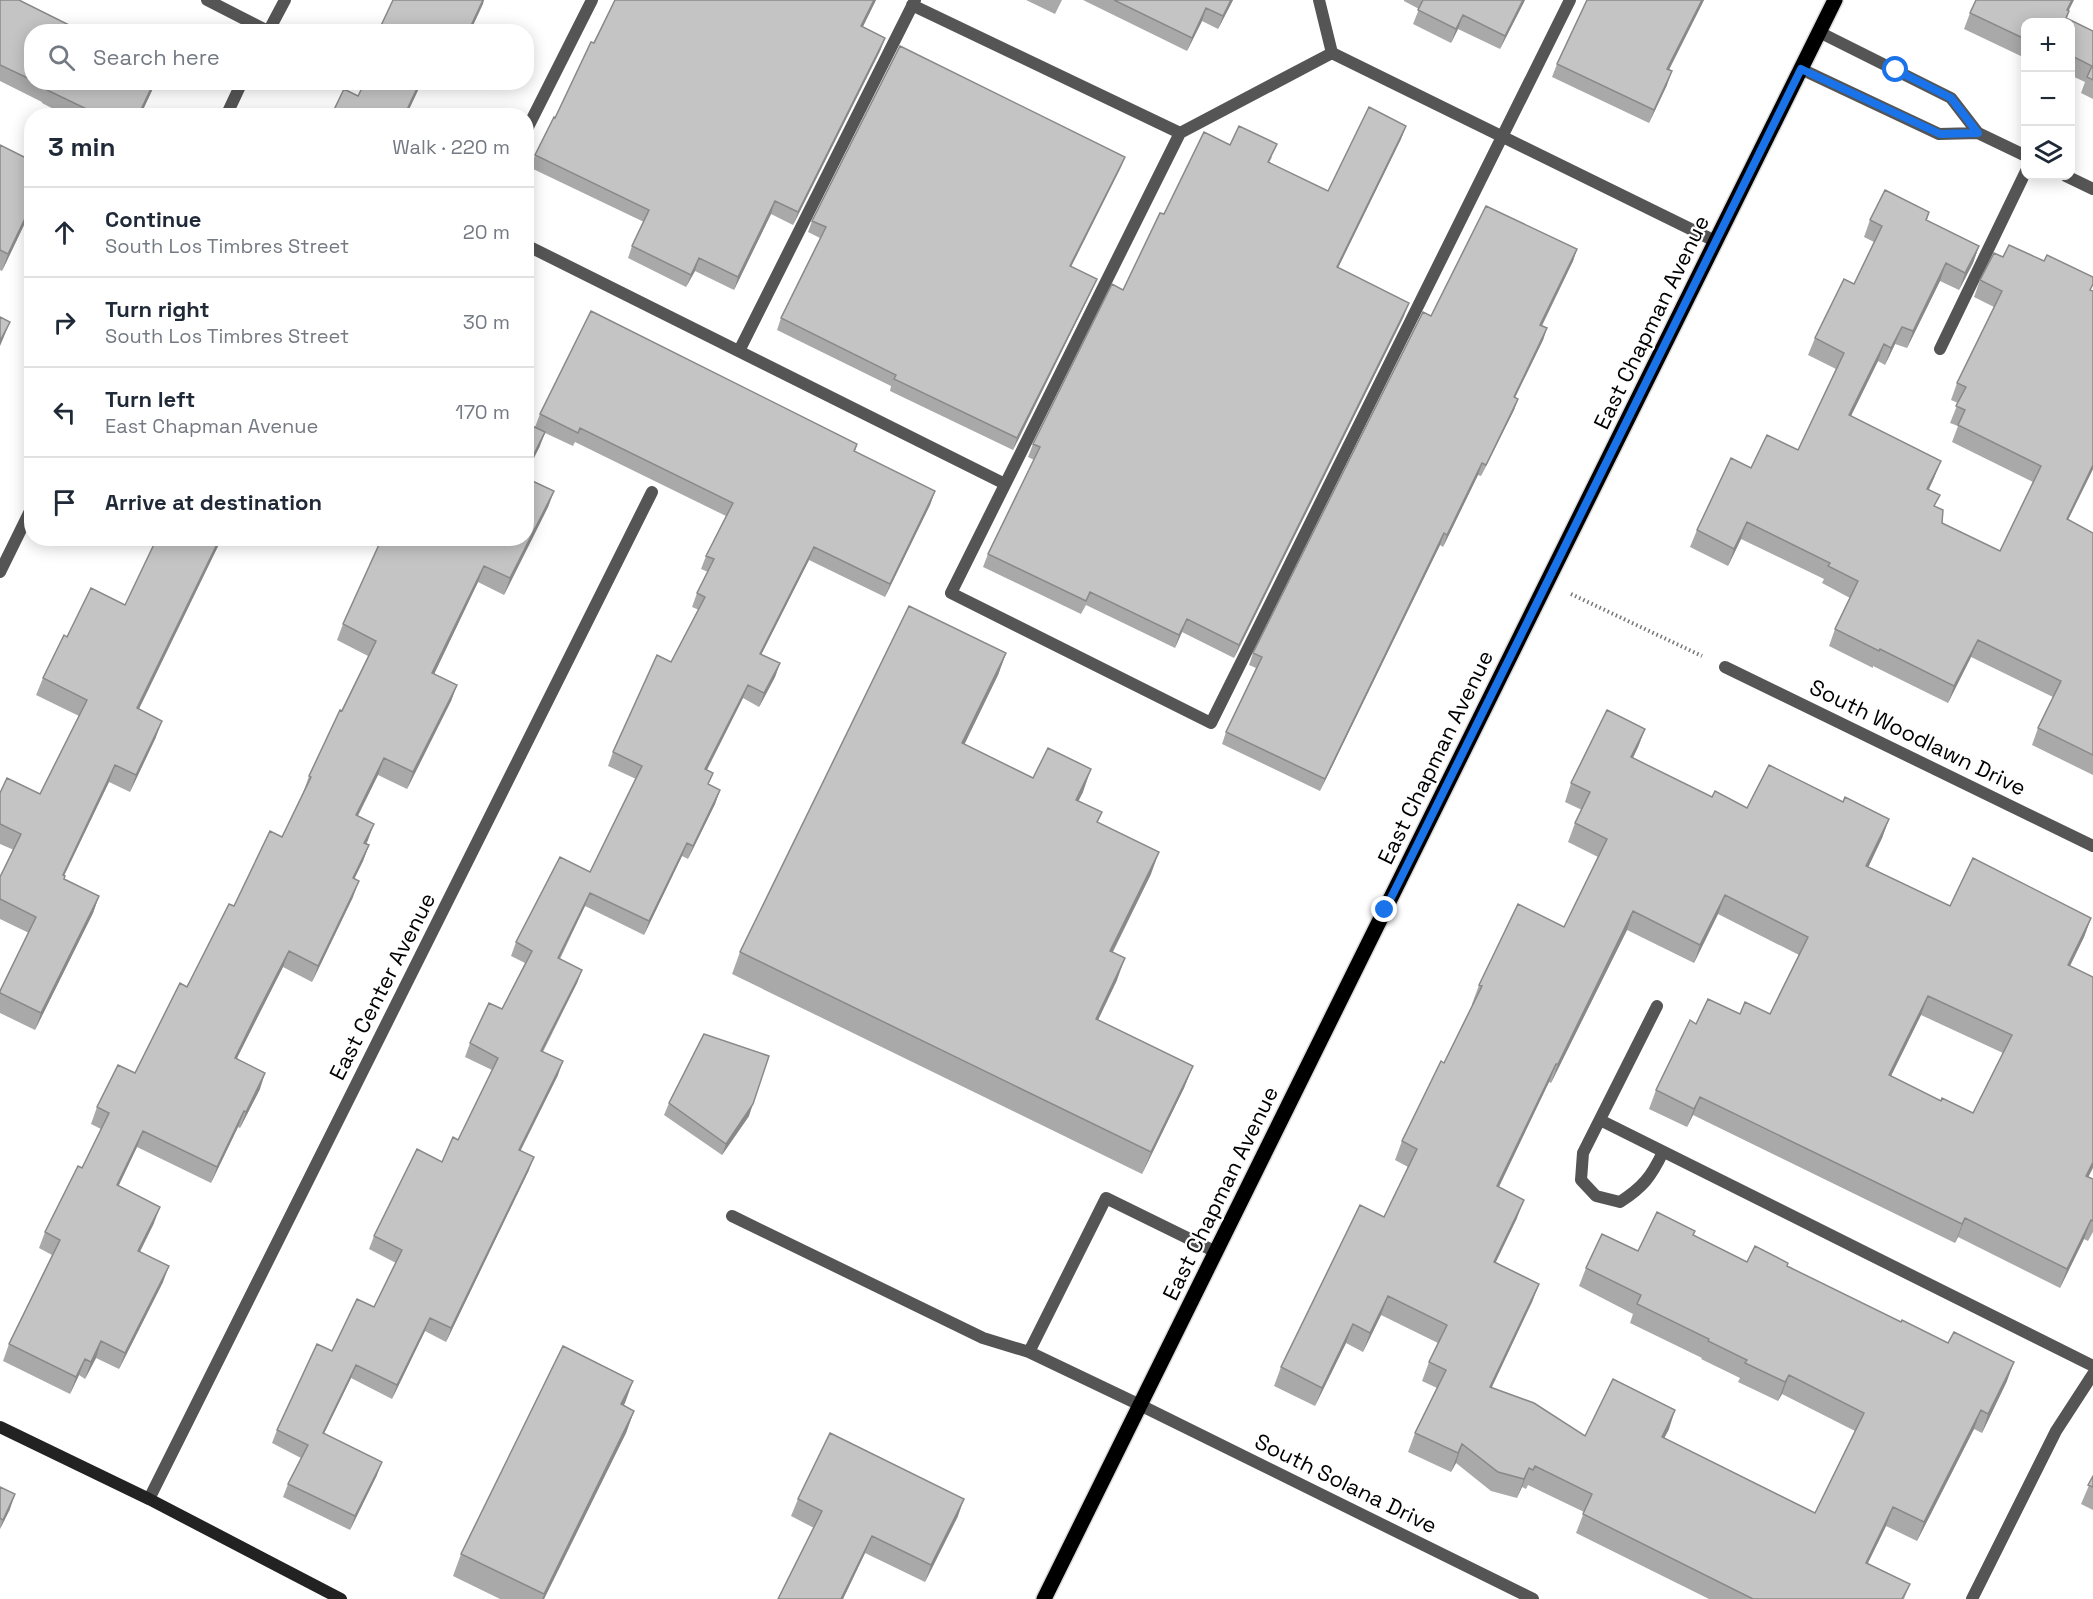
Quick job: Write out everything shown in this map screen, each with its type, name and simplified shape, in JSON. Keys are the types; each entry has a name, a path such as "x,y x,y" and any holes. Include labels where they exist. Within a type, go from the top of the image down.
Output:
{"main road":[{"name":"East Chapman Avenue","path":"1044,1599 1835,0"}],"street":[{"path":"207,0 254,24"},
{"path":"272,24 285,0"},
{"path":"534,115 592,0"},
{"path":"1319,0 1332,53"},
{"path":"1332,53 1180,133 951,593 1210,723 1569,0"},
{"path":"740,351 914,3 1180,133"},
{"path":"1819,32 1951,98 1978,133 2021,154"},
{"path":"1332,53 1715,242"},
{"path":"1801,69 1940,134 1978,133"},
{"path":"230,108 238,90"},
{"path":"1940,349 2021,179"},
{"path":"2074,180 2093,189"},
{"path":"534,249 1005,484"},
{"name":"East Center Avenue","path":"149,1499 652,492"},
{"path":"0,572 24,523"},
{"name":"South Woodlawn Drive","path":"1725,667 2093,846"},
{"path":"1657,1006 1583,1153 1581,1180 1596,1196 1620,1202 1640,1189 1654,1171 1663,1152"},
{"path":"1600,1120 2093,1366"},
{"path":"1029,1352 1106,1198 1216,1252"},
{"name":"South Solana Drive","path":"732,1216 983,1338 1029,1352 1140,1405 1533,1599"},
{"path":"1972,1599 2056,1431 2093,1374"},
{"path":"0,1426 149,1499 341,1599"}],"path":[{"path":"1547,583 1725,667"}],"building":[{"path":"0,0 19,0 67,24 24,24 24,76 0,65"},
{"path":"393,0 483,0 472,24 382,24"},
{"path":"615,0 874,0 861,26 885,38 798,212 775,201 738,277 699,258 691,275 632,246 649,210 535,155 591,42 594,43"},
{"path":"1114,0 1231,0 1223,16 1206,8 1192,38"},
{"path":"1423,0 1523,0 1505,36 1463,15 1456,29 1418,10"},
{"path":"1587,0 1702,0 1667,69 1672,71 1654,110 1557,64"},
{"path":"1976,0 2072,0 2066,18 2021,18 2021,37 1970,13"},
{"path":"2075,22 2093,31 2093,80 2087,77 2092,66 2075,58"},
{"path":"900,46 1125,157 1070,266 1097,279 1017,438 894,379 896,375 781,318 826,227 812,221"},
{"path":"47,90 150,90 142,108 84,108"},
{"path":"344,90 358,96 361,90 416,90 408,108 335,108"},
{"path":"1369,107 1406,126 1337,267 1409,303 1239,645 1187,619 1179,635 1090,592 1086,601 988,554 1040,447 1033,444 1112,284 1123,290 1160,213 1164,214 1204,132 1230,145 1239,126 1277,144 1268,162 1328,191"},
{"path":"0,145 24,157 24,221 8,254 0,250"},
{"path":"1885,190 1929,212 1926,220 1979,246 1965,273 1946,263 1913,331 1902,327 1891,348 1884,344 1849,415 1941,461 1927,489 1940,495 1934,506 1943,510 1942,523 2000,551 2041,466 1958,425 1965,410 1956,406 1966,387 1957,383 2002,291 1980,280 1994,253 2003,257 2009,245 2044,261 2047,255 2093,277 2090,290 2093,291 2093,465 2067,519 2093,533 2093,755 2038,728 2061,681 1978,640 1954,686 1835,629 1858,581 1828,566 1830,563 1747,522 1734,549 1697,530 1731,458 1751,468 1767,435 1798,450 1844,353 1815,338 1844,279 1854,284 1882,226 1870,220"},
{"path":"1486,206 1577,249 1540,325 1547,328 1514,397 1518,399 1486,465 1482,463 1447,535 1444,533 1325,779 1226,732 1262,657 1253,653 1423,312 1431,316"},
{"path":"591,311 857,444 854,451 935,491 890,584 814,547 760,654 780,663 764,693 748,685 705,769 713,773 708,784 720,790 693,846 687,843 649,921 590,893 558,958 582,970 541,1051 563,1061 519,1150 534,1157 451,1328 430,1318 397,1385 356,1365 323,1433 382,1462 355,1516 288,1484 308,1445 277,1430 317,1344 332,1351 357,1299 374,1307 402,1250 374,1236 417,1149 442,1162 453,1137 458,1140 498,1058 470,1043 489,1003 502,1009 532,951 516,942 560,857 590,872 642,766 613,752 657,655 671,662 705,597 697,593 714,559 706,556 733,503 580,428 578,433 540,414"},
{"path":"0,317 10,322 0,341"},
{"path":"534,427 545,432 534,454"},
{"path":"534,482 554,491 534,531"},
{"path":"153,546 216,546 137,708 162,721 136,775 115,765 63,875 64,879 99,896 41,1013 0,993 36,917 0,899 0,877 21,834 0,824 0,793 7,778 40,794 87,700 43,678 64,635 67,637 91,588 125,605"},
{"path":"378,546 526,546 510,578 484,566 432,673 457,685 413,772 384,758 356,815 374,824 364,843 369,845 353,878 359,881 318,966 289,951 256,1015 235,1058 265,1073 217,1167 143,1131 117,1185 160,1207 138,1251 169,1266 125,1353 101,1341 91,1362 85,1359 76,1377 9,1344 60,1240 45,1232 78,1166 82,1168 109,1113 97,1107 118,1065 135,1073 180,983 187,987 229,904 234,906 270,831 282,837 340,710 342,711 376,641 343,624"},
{"path":"909,606 1006,653 962,743 1033,778 1048,748 1091,769 1076,800 1102,812 1097,822 1159,852 1110,951 1125,958 1096,1019 1193,1066 1151,1152 740,952"},
{"path":"1607,710 1645,729 1631,757 1712,797 1715,791 1747,808 1769,765 1843,802 1845,797 1889,819 1866,866 1950,906 1973,858 2091,918 2068,965 2093,977 2093,1162 2086,1176 2093,1179 2093,1221 2091,1220 2067,1269 1965,1218 1962,1224 1700,1097 1694,1109 1656,1090 1690,1020 1696,1024 1708,999 1740,1014 1745,1002 1770,1014 1808,937 1725,895 1700,945 1633,911 1497,1186 1524,1200 1494,1262 1539,1284 1490,1387 1534,1403 1585,1436 1613,1379 1675,1410 1662,1437 1815,1513 1864,1413 1789,1375 1785,1382 1745,1363 1747,1360 1708,1341 1709,1339 1637,1304 1641,1295 1586,1268 1602,1234 1638,1251 1657,1212 1695,1231 1693,1235 1747,1262 1755,1246 1788,1263 1787,1266 1901,1322 1902,1320 1948,1343 1954,1332 2014,1362 1988,1414 1981,1410 1924,1522 1893,1507 1866,1563 1910,1584 1902,1599 1753,1599 1583,1514 1592,1494 1535,1466 1533,1470 1529,1468 1524,1479 1498,1472 1462,1444 1458,1453 1415,1433 1446,1370 1429,1362 1447,1325 1388,1296 1370,1333 1353,1324 1322,1388 1281,1367 1360,1205 1384,1217 1417,1149 1402,1141 1441,1061 1444,1063 1482,986 1479,985 1518,904 1564,927 1607,839 1575,823 1590,792 1571,783","holes":["1928,996 2012,1035 1973,1113 1942,1098 1941,1101 1889,1075"]},
{"path":"704,1034 769,1056 753,1104 726,1144 669,1103"},
{"path":"563,1346 633,1381 621,1404 634,1411 544,1594 461,1554"},
{"path":"830,1433 964,1499 931,1565 872,1536 841,1599 778,1599 822,1511 798,1499"},
{"path":"2093,1476 2093,1487 2088,1485"},
{"path":"0,1487 15,1494 3,1520 0,1518"}],"route":[{"path":"1385,910 1801,69 1940,134 1978,133 1951,98 1896,70"}]}
